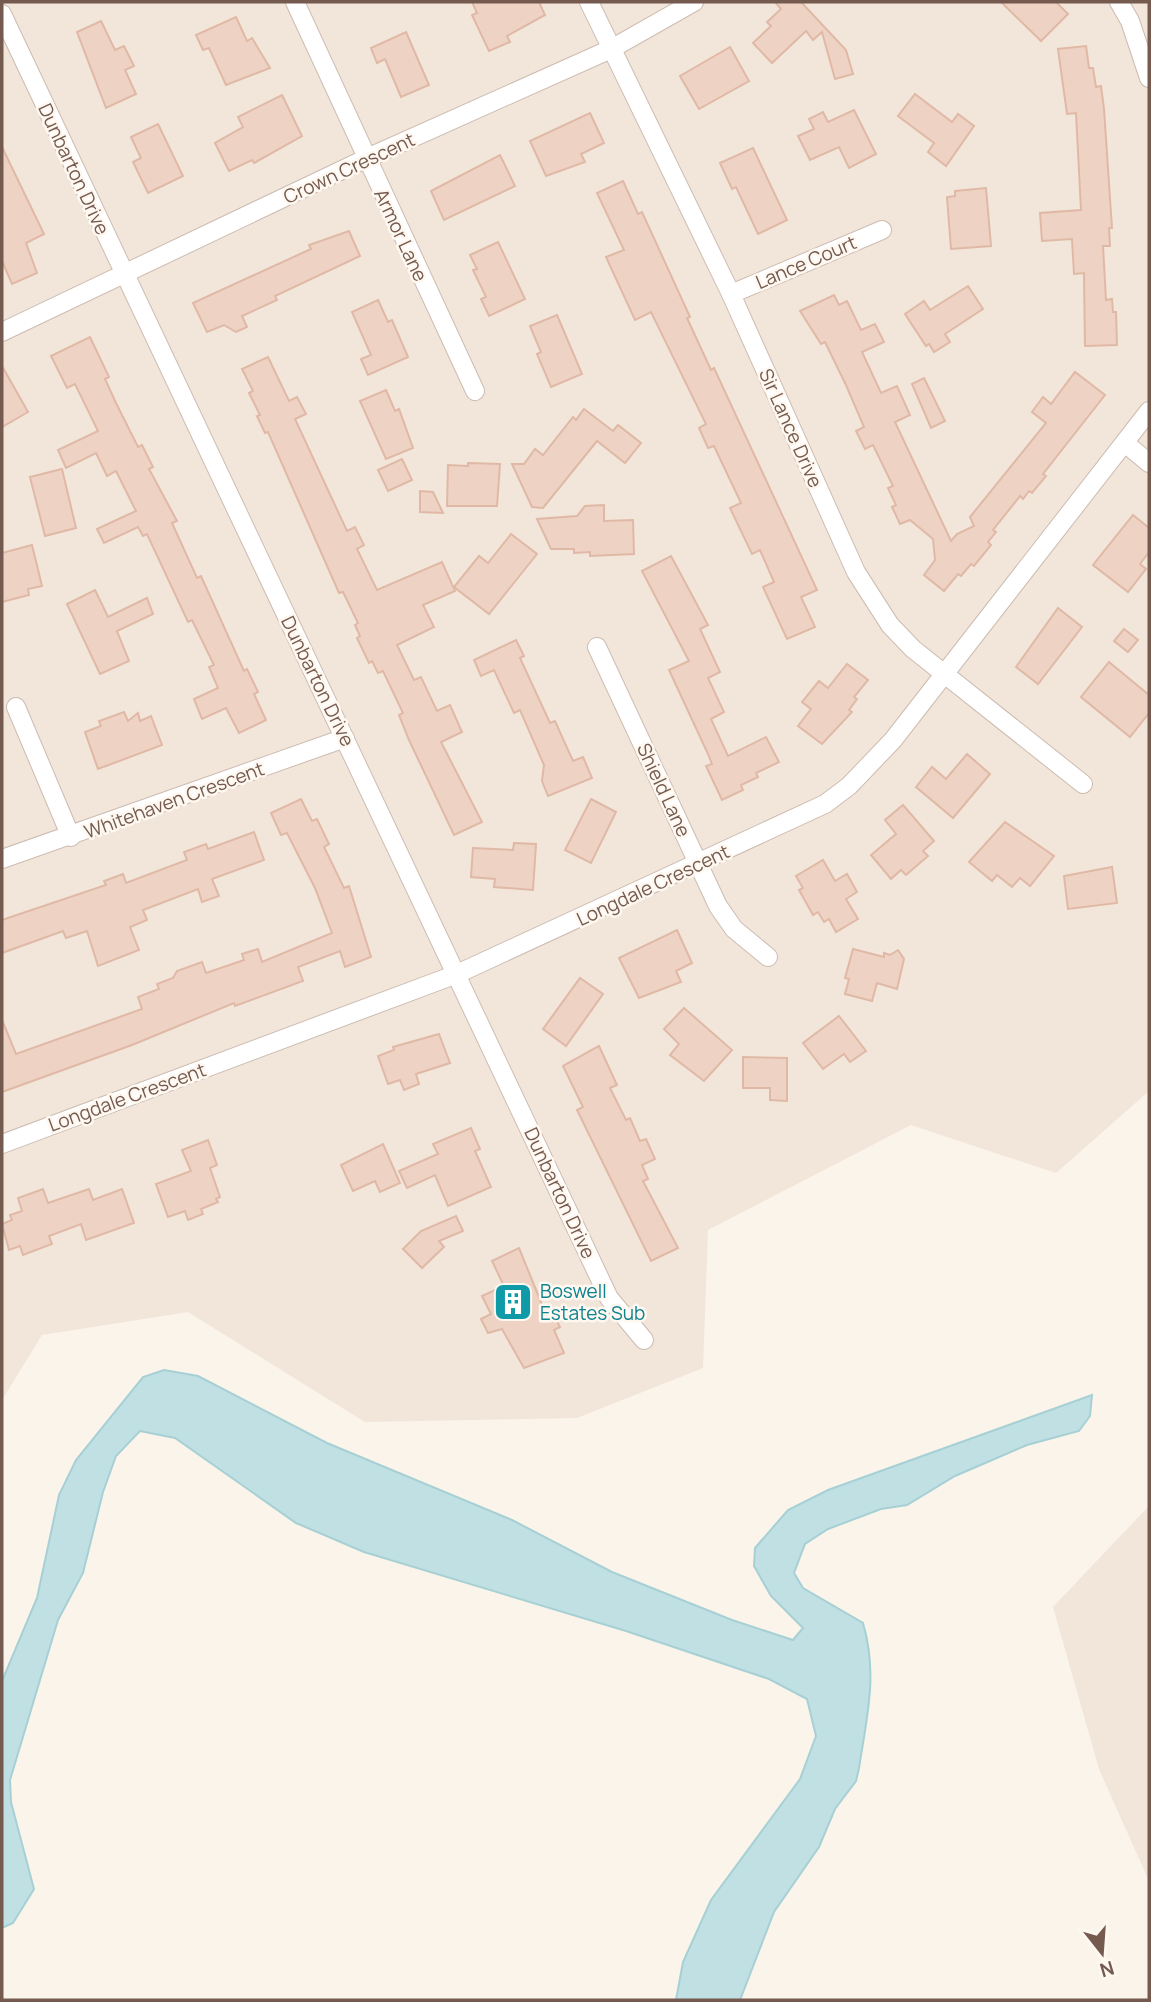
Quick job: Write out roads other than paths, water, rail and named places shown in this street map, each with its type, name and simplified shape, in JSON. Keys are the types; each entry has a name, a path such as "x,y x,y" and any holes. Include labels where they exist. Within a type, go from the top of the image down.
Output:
{"street":[{"name":"Armor Lane","path":"295,2 365,159 475,391"},
{"name":"Sir Lance Drive","path":"589,2 731,294 856,572 890,625 913,649 1083,784"},
{"name":"Crown Crescent","path":"2,332 365,159 611,49 694,2"},
{"path":"1119,2 1130,21 1149,78"},
{"name":"Dunbarton Drive","path":"2,14 609,1298 644,1340"},
{"name":"Lance Court","path":"731,294 882,230"},
{"name":"Longdale Crescent","path":"2,1144 457,974 794,820 849,786 892,740 946,673 1149,411"},
{"path":"1125,443 1149,463"},
{"name":"Shield Lane","path":"597,647 718,906 734,929 768,957"},
{"path":"16,707 71,837"},
{"name":"Whitehaven Crescent","path":"2,859 71,837 345,738"}],"water":[{"path":"164,1370 198,1376 327,1443 512,1520 612,1572 732,1620 793,1640 803,1628 771,1596 754,1566 755,1548 788,1510 828,1490 1092,1395 1090,1416 1079,1431 1027,1445 955,1476 907,1505 881,1509 828,1529 805,1544 794,1573 803,1588 863,1623 870,1660 870,1695 856,1781 835,1809 819,1847 774,1912 740,2000 676,2000 683,1962 711,1900 800,1779 816,1736 807,1699 769,1679 626,1631 364,1552 296,1523 175,1438 140,1431 116,1456 103,1492 83,1573 58,1620 10,1780 11,1802 34,1889 13,1923 2,1928 2,1681 37,1598 59,1495 76,1460 143,1377"}],"place":[{"name":"Boswell Estates Sub","path":"513,1302"}]}
